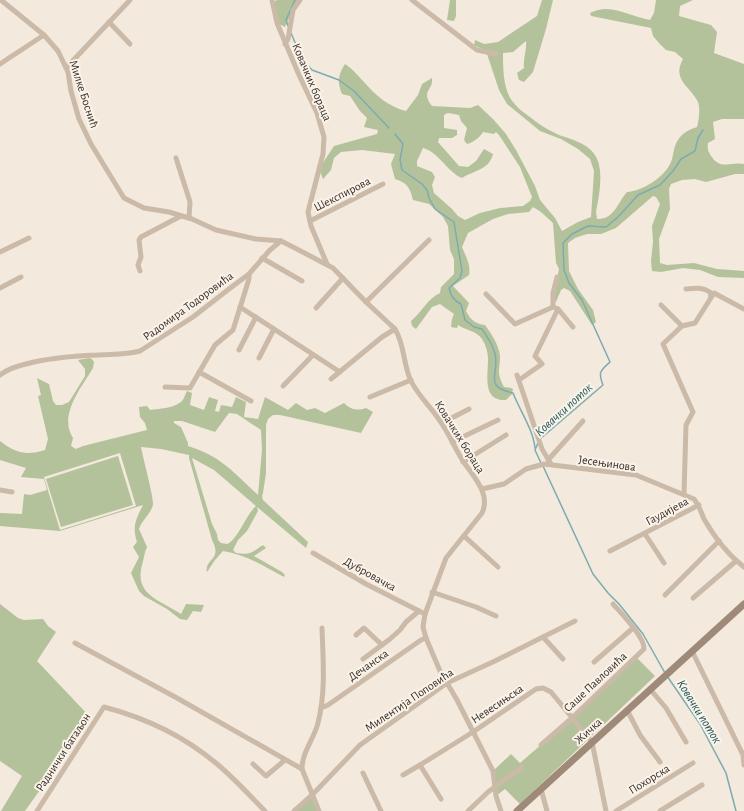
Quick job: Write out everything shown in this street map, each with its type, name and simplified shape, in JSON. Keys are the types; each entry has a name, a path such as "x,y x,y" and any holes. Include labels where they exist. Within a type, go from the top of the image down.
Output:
{"main road":[{"name":"Жичка","path":"517,811 744,604"}],"street":[{"name":"Милке Боснић","path":"0,0 44,34 58,51 66,68 79,119 91,144 124,198 144,208 189,218 216,230 256,239 281,242"},
{"path":"66,68 130,0"},
{"name":"Ковачких бораца","path":"272,0 277,23 317,113 324,136 323,154 308,212 310,221 327,264"},
{"path":"286,44 293,10 300,0"},
{"path":"412,0 478,50 496,54"},
{"path":"109,22 130,44"},
{"path":"0,64 44,34"},
{"path":"176,158 190,202 189,218"},
{"name":"Шекспирова","path":"310,221 383,184"},
{"path":"140,271 138,265 142,257 141,237 182,216"},
{"path":"0,252 29,238"},
{"path":"366,302 429,240"},
{"name":"Ковачких бораца","path":"281,242 327,264 395,329 400,338 410,380 442,423 463,462 482,489 485,507 478,520 446,558 432,592 423,626 426,638 440,671 457,700 493,771 501,811"},
{"name":"Радомира Тодоровића","path":"0,375 15,367 40,360 89,355 132,353 140,351 193,317 249,274 270,250 281,242"},
{"path":"262,258 302,281"},
{"path":"165,387 190,388 215,345 233,330 250,279 249,274"},
{"path":"0,288 21,277"},
{"path":"557,277 553,293 556,308 573,327"},
{"path":"316,308 343,278"},
{"path":"686,289 705,289 710,292 711,297"},
{"path":"684,494 686,425 693,412 663,344 682,326 695,323 714,292 744,309"},
{"path":"486,294 515,324 556,308"},
{"path":"240,306 340,372"},
{"path":"661,306 682,326"},
{"path":"548,463 540,445 518,377 542,364 535,356 556,308"},
{"path":"239,350 256,317"},
{"path":"259,358 274,329"},
{"path":"331,379 382,337 395,329"},
{"path":"283,386 313,355"},
{"path":"199,372 251,401"},
{"path":"370,397 410,380"},
{"path":"442,423 469,409"},
{"path":"452,442 498,420"},
{"name":"Јесењинова","path":"548,463 583,421"},
{"path":"463,462 506,435"},
{"name":"Јесењинова","path":"482,489 504,484 526,469 548,463 636,476 694,499 699,505 704,518 724,550 744,567"},
{"path":"0,490 12,492"},
{"name":"Гаудијева","path":"610,550 645,534 699,505"},
{"name":"Гаудијева","path":"645,534 664,563"},
{"path":"464,536 498,567"},
{"path":"665,594 719,541"},
{"name":"Дубровачка","path":"313,553 366,584 425,614"},
{"path":"693,598 736,561"},
{"path":"432,592 476,607 496,616"},
{"name":"Саше Павловића","path":"541,744 572,718 644,649 643,642 613,604"},
{"path":"363,659 395,634 419,611"},
{"name":"Милентија Поповића","path":"313,794 360,745 447,683 575,621"},
{"path":"319,811 302,769 303,759 318,724 321,708 324,670 322,628"},
{"path":"356,635 364,628 382,645"},
{"name":"Саше Павловића","path":"594,662 633,628"},
{"path":"543,637 563,659"},
{"name":"Дечанска","path":"321,708 328,705 420,640 426,638"},
{"path":"75,643 302,769"},
{"path":"692,651 744,754 744,765"},
{"name":"Невесињска","path":"403,775 473,732 539,688 543,688 551,692 592,742"},
{"path":"650,689 666,708 686,742"},
{"name":"Раднички батаљон","path":"37,811 104,707 140,718 182,738 216,763 265,811"},
{"path":"627,710 640,735 660,762"},
{"path":"592,742 606,811"},
{"path":"253,764 266,776 285,760"},
{"name":"Похорска","path":"616,811 693,763"},
{"path":"420,765 441,799"},
{"path":"468,811 495,787 522,767"},
{"path":"363,774 381,811"},
{"path":"660,811 702,785"},
{"path":"541,789 547,811"},
{"path":"294,811 313,794"}],"green space":[{"path":"277,0 300,0 293,10 285,27 277,23 273,2"},
{"path":"450,0 456,0 456,16 454,21 447,20"},
{"path":"542,0 553,0 533,72 524,82 519,80 517,73 524,68 526,41 513,52 503,53 504,73 508,93 516,106 538,123 559,135 582,144 591,150 595,155 598,161 600,173 600,186 596,212 597,219 608,217 612,214 627,192 639,189 652,183 667,169 671,162 675,146 681,136 687,131 697,127 699,109 697,100 680,77 680,66 683,59 675,52 666,50 653,36 651,28 591,16 590,13 605,9 620,11 650,20 654,13 656,0 693,0 680,6 679,16 711,25 717,32 714,53 744,64 744,119 722,119 713,122 715,139 708,143 708,151 718,163 744,164 744,174 735,174 706,182 695,179 682,180 671,184 669,189 670,209 659,239 660,263 667,265 694,263 717,269 744,271 744,278 718,277 700,270 683,268 661,272 652,271 652,226 660,204 656,197 653,196 616,228 601,234 587,234 575,238 568,243 569,271 578,289 593,310 596,322 592,325 570,291 564,288 561,290 556,302 553,300 559,269 556,263 553,223 533,207 529,212 508,214 493,219 468,233 462,247 469,264 469,275 453,286 469,303 466,311 469,316 473,321 485,325 496,343 500,356 500,378 504,387 513,389 512,394 506,400 498,399 490,392 487,380 488,354 482,339 474,332 458,325 457,328 451,327 454,314 440,304 432,307 416,329 412,326 411,321 428,302 440,293 441,287 454,274 454,259 450,250 448,226 443,217 429,204 413,200 411,192 407,186 395,179 391,164 395,154 362,150 341,152 334,158 331,170 323,179 319,169 334,146 377,134 378,130 364,127 367,118 360,111 350,96 342,94 339,86 339,79 345,64 383,100 394,107 406,111 418,95 422,84 432,78 427,97 432,106 470,108 478,105 506,134 535,186 540,200 555,218 562,231 591,217 594,171 590,159 578,149 561,139 540,131 507,104 499,90 486,51 474,45 475,40 484,44 498,42 537,16","holes":["448,113 459,115 461,121 467,128 464,140 467,144 476,140 483,132 494,134 496,132 499,135 520,167 532,197 530,201 523,206 500,208 480,213 465,220 458,216 434,193 432,185 435,177 432,172 417,166 417,161 423,148 429,150 462,178 485,167 493,154 484,149 476,161 468,167 459,166 438,142 439,138 452,138 457,135 457,130 444,128 444,115"]},
{"path":"89,358 94,362 93,368 73,402 68,420 69,429 73,438 71,446 76,449 147,430 145,423 140,417 139,407 147,406 150,410 174,406 182,401 187,391 192,393 190,405 204,410 209,397 218,400 215,411 219,412 221,405 232,407 236,397 246,402 244,417 258,419 265,397 288,410 296,403 307,410 315,408 325,413 344,403 357,410 366,408 373,412 361,433 280,415 273,415 268,419 266,425 266,473 262,496 263,500 308,542 306,548 257,507 258,511 247,531 238,540 233,550 236,553 245,554 253,552 263,545 266,548 254,556 282,572 285,575 284,577 247,558 223,551 207,572 208,564 214,556 215,547 189,455 161,449 141,447 153,501 150,512 139,529 147,547 142,565 142,583 145,590 151,596 181,614 186,604 204,605 201,612 193,611 187,620 180,619 167,609 144,596 139,591 131,573 139,557 133,547 137,542 135,527 138,514 143,505 60,531 0,526 0,513 22,514 24,494 30,495 47,490 44,479 21,477 26,468 0,460 0,441 16,451 21,452 32,453 45,450 48,439 38,396 41,395 37,378 49,384 53,401 56,405 62,405 69,402 85,376 85,369 78,360","holes":["229,413 237,414 261,430 262,450 258,495 234,472 218,460 188,446 181,427 174,423 174,421 182,421 215,432","120,453 136,506 60,530 44,477","192,458 214,470 256,506 249,514 238,533 231,542 227,544 221,543 218,540"]},
{"path":"118,456 133,505 61,527 46,479"},
{"path":"0,604 18,618 24,620 43,619 48,626 56,632 37,661 91,718 25,811 1,811 22,776 0,761"},
{"path":"636,657 655,676 520,804 505,789 496,796 493,771 511,754 520,763 572,718"},
{"path":"313,794 319,811 294,811"}],"waterway":[{"path":"288,26 286,20 295,0"},
{"path":"291,33 302,59 312,70 339,80 354,91 389,128"},
{"name":"Ковачки поток","path":"540,439 603,385 600,374 610,362 582,300 569,283 564,270 563,243 572,234 588,226 606,227 618,217 638,195 660,185 673,171 681,159 695,151 698,138 703,130"},
{"path":"395,134 403,144 400,160 402,170 422,184 427,190 429,198 435,209 454,222 462,271 460,278 449,288 453,298 461,304 465,320 474,327 482,329 491,344 496,361 495,383 498,387 513,393 532,434 535,448"},
{"name":"Ковачки поток","path":"538,443 535,450 541,463"},
{"name":"Ковачки поток","path":"543,466 593,574 643,634 665,673"},
{"name":"Ковачки поток","path":"667,676 700,724 726,773 736,811"}]}
